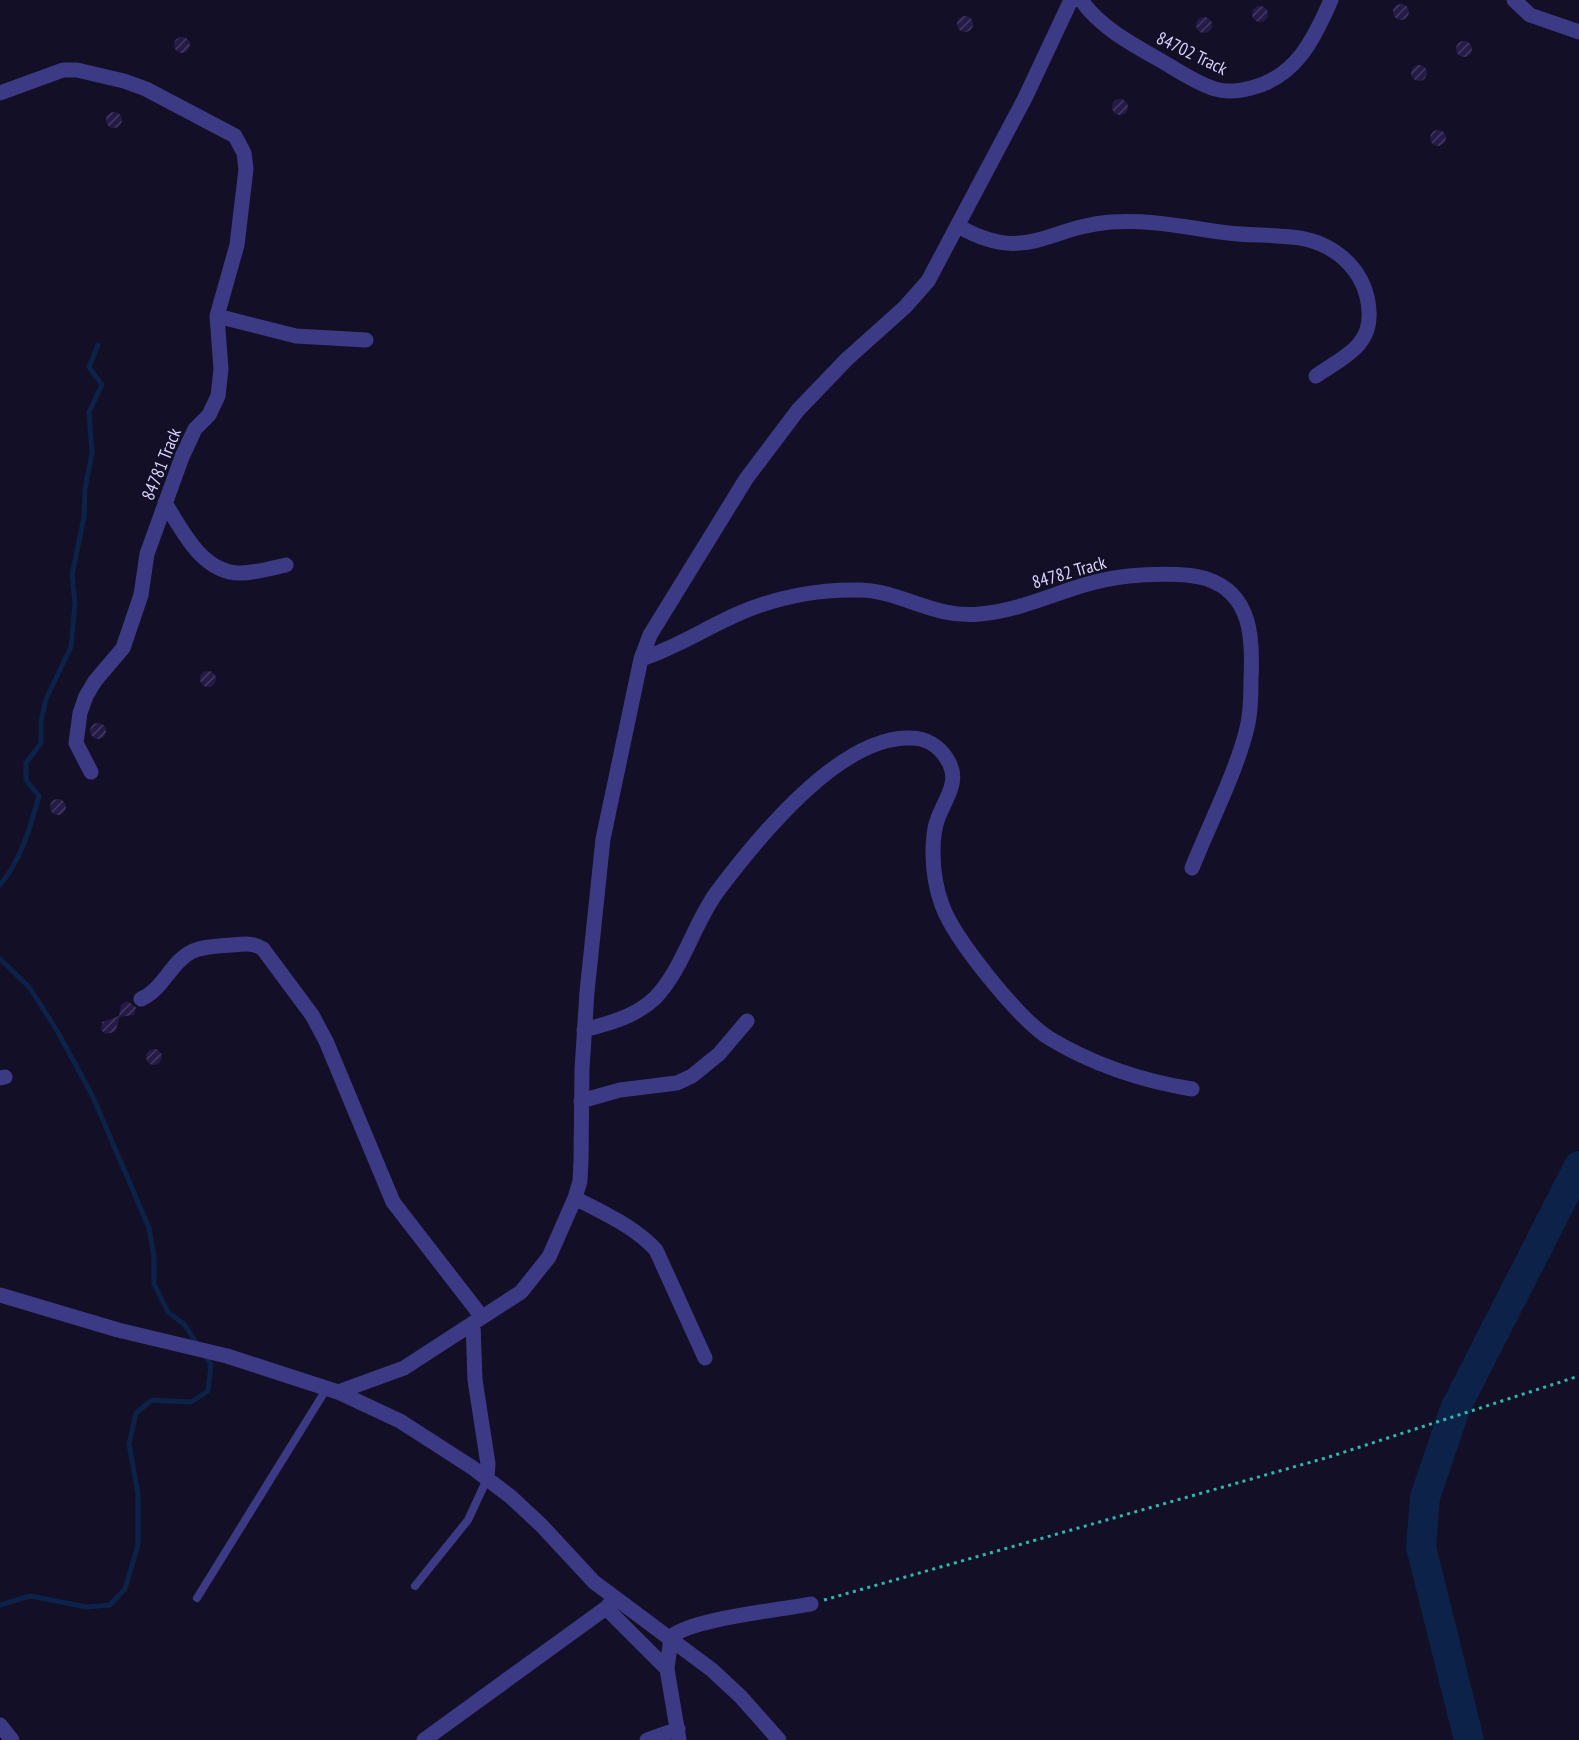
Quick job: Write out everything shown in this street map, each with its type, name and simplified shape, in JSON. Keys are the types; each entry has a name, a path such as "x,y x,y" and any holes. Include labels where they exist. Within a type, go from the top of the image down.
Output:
{"street":[{"path":"333,1390 404,1368 521,1292 549,1257 575,1198 581,1170 584,1030 603,839 641,659 659,616 761,459 798,410 847,359 918,295 938,265 1048,52 1071,0"},
{"name":"84702 Track","path":"1082,0 1097,19 1127,41 1196,80 1227,91 1266,84 1284,74 1305,51 1331,0"},
{"path":"1514,0 1530,15 1579,32"},
{"name":"84781 Track","path":"0,93 46,74 77,70 146,88 192,115 235,136 244,153 246,168 237,245 217,316 221,369 218,396 210,415 201,422 189,439 147,554 141,595 123,648 95,681 80,713 76,743 91,772"},
{"path":"958,226 987,241 1005,243 1033,242 1099,224 1144,221 1249,236 1299,238 1320,244 1355,269 1369,301 1370,316 1367,331 1357,348 1316,376"},
{"path":"217,316 296,336 366,340"},
{"path":"165,503 199,554 221,569 242,573 286,566"},
{"name":"84782 Track","path":"641,659 670,648 759,605 816,592 861,590 878,592 941,612 979,615 1012,610 1075,588 1121,577 1206,579 1231,593 1243,608 1250,624 1252,643 1250,704 1244,739 1192,868"},
{"path":"584,1030 632,1014 656,996 668,982 693,931 718,892 780,818 835,767 872,745 889,738 919,738 941,751 953,772 954,784 937,820 934,835 935,879 942,905 951,924 970,952 1024,1018 1048,1037 1146,1080 1192,1089"},
{"path":"141,999 155,991 191,952 200,948 251,943 263,949 312,1015 326,1041 393,1202 478,1320 475,1380 488,1464 488,1479"},
{"path":"581,1101 620,1090 678,1083 692,1076 719,1054 747,1021"},
{"path":"575,1198 627,1226 656,1250 705,1358"},
{"path":"0,1294 118,1330 216,1353 333,1390 400,1421 488,1479 534,1518 667,1669"},
{"path":"610,1603 671,1637 741,1697 779,1740"},
{"path":"424,1740 610,1603"},
{"path":"646,1740 679,1735 667,1669 671,1637 680,1630 700,1623 811,1604"},
{"path":"0,1725 12,1740"}],"lane":[{"path":"197,1598 333,1390"},
{"path":"415,1586 468,1520 488,1479"}],"path":[{"path":"811,1604 1329,1457 1577,1377"}],"building":[{"path":"1398,4 1404,4 1409,12 1407,18 1398,20 1393,15 1393,9"},
{"path":"1257,6 1263,6 1268,14 1266,20 1257,22 1252,17 1252,11"},
{"path":"962,16 968,16 973,24 971,30 962,32 957,27 957,21"},
{"path":"1201,17 1207,17 1212,25 1210,31 1201,33 1196,28 1196,22"},
{"path":"179,37 185,37 190,45 188,51 179,53 174,48 174,42"},
{"path":"1461,41 1467,41 1472,49 1470,55 1461,57 1456,52 1456,46"},
{"path":"1416,65 1422,65 1427,73 1425,79 1416,81 1411,76 1411,70"},
{"path":"1117,99 1123,99 1128,107 1126,113 1117,115 1112,110 1112,104"},
{"path":"111,112 117,112 122,120 120,126 111,128 106,123 106,117"},
{"path":"1435,130 1441,130 1446,138 1444,144 1435,146 1430,141 1430,135"},
{"path":"205,671 211,671 216,679 214,685 205,687 200,682 200,676"},
{"path":"95,723 101,723 106,731 104,737 95,739 90,734 90,728"},
{"path":"55,799 61,799 66,807 64,813 55,815 50,810 50,804"},
{"path":"127,1001 136,1007 134,1015 120,1017 115,1032 105,1034 101,1030 102,1022 119,1016 121,1005"},
{"path":"151,1049 157,1049 162,1057 160,1063 151,1065 146,1060 146,1054"}],"waterway":[{"path":"0,885 14,865 32,820 39,796 26,780 26,763 41,743 41,721 46,699 71,647 75,603 72,575 84,517 85,489 92,453 89,412 102,385 89,367 98,345"},
{"path":"0,959 30,988 59,1034 93,1097 149,1228 154,1257 154,1284 168,1312 185,1325 199,1347"},
{"path":"1469,1740 1421,1547 1425,1497 1455,1409 1579,1166"},
{"path":"0,1605 30,1596 87,1607 110,1605 125,1589 138,1545 138,1494 129,1444 136,1413 152,1400 191,1402 208,1391 211,1365 204,1354"}]}
